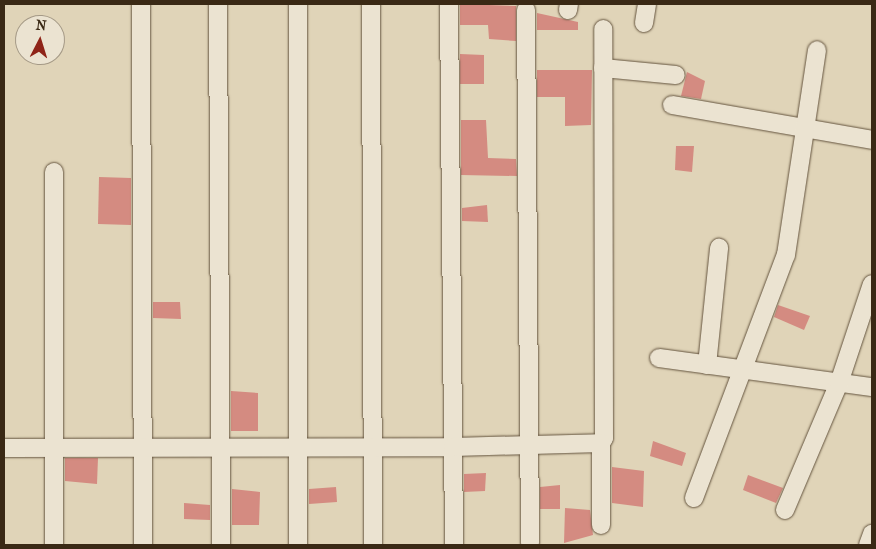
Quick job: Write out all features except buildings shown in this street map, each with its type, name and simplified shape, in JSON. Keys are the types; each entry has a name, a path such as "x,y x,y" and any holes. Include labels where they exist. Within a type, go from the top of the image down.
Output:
{"street":[{"path":"141,4 142,545"},
{"path":"218,4 221,545"},
{"path":"298,4 298,545"},
{"path":"372,4 373,545"},
{"path":"449,4 454,545"},
{"path":"644,22 646,4"},
{"path":"526,10 527,445 530,543"},
{"path":"601,526 601,443 604,438 603,29"},
{"path":"694,498 741,370 786,256 817,50"},
{"path":"603,68 676,75"},
{"path":"672,105 872,140"},
{"path":"54,172 54,545"},
{"path":"707,365 719,248"},
{"path":"785,510 839,383 872,284"},
{"path":"659,358 872,388"},
{"path":"4,448 453,447 601,443"},
{"path":"868,545 872,534"}]}
